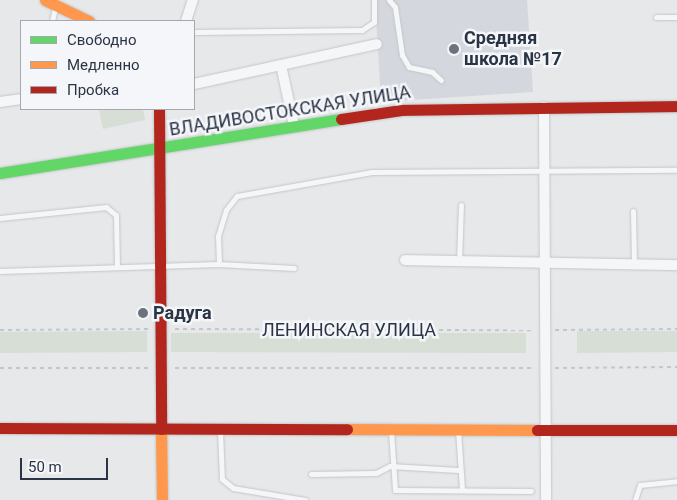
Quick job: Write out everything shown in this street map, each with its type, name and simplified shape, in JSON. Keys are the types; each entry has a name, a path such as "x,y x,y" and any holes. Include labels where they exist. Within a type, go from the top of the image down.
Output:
{"street":[{"path":"186,20 193,0"},
{"path":"51,3 86,20"},
{"path":"195,84 378,44"},
{"path":"281,65 294,126"},
{"path":"0,102 20,99"},
{"name":"ВЛАДИВОСТОКСКАЯ УЛИЦА","path":"0,173 401,110 677,106"},
{"path":"544,107 546,500"},
{"path":"159,110 162,500"},
{"path":"405,260 544,260 634,266 677,265"},
{"path":"0,428 677,430"}],"lane":[{"path":"195,32 362,30 374,22 374,0"},
{"path":"389,0 396,7 402,55 409,67 432,72 441,80"},
{"path":"51,3 52,20"},
{"path":"656,17 677,17"},
{"path":"218,264 218,236 226,210 237,196 372,172 545,169 677,170"},
{"path":"458,261 461,205"},
{"path":"0,218 106,208 116,215 118,267"},
{"path":"633,211 634,266"},
{"path":"0,271 218,264 294,268"},
{"path":"220,429 222,479 234,488 305,500"},
{"path":"391,429 390,466 395,490 531,491"},
{"path":"458,429 458,470 462,489"},
{"path":"311,474 376,473 390,466 458,470"},
{"path":"635,500 640,485 677,481"}],"path":[{"path":"0,330 146,329"},
{"path":"575,330 677,329"},
{"name":"ЛЕНИНСКАЯ УЛИЦА","path":"170,330 529,330"},
{"path":"581,368 677,367"},
{"path":"0,368 145,368"},
{"path":"175,368 533,368"}],"shaded area":[{"name":"Средняя школа №17","path":"375,0 527,0 533,92 381,102"},
{"path":"99,110 143,110 145,120 103,129"},
{"path":"147,331 147,352 0,353 0,332"},
{"path":"577,331 677,331 677,352 577,353"},
{"path":"171,333 526,333 526,353 171,352"}],"traffic: fast":[{"path":"0,173 341,119"}],"traffic: slow":[{"path":"45,0 87,20"},
{"path":"161,429 162,500"},
{"path":"347,429 537,430"}],"traffic: jam":[{"path":"341,119 401,110 677,106"},
{"path":"159,110 161,429"},
{"path":"0,428 347,429"},
{"path":"537,430 677,430"}],"place":[{"name":"Средняя школа №17","path":"454,49"},
{"name":"Радуга","path":"143,313"}]}
